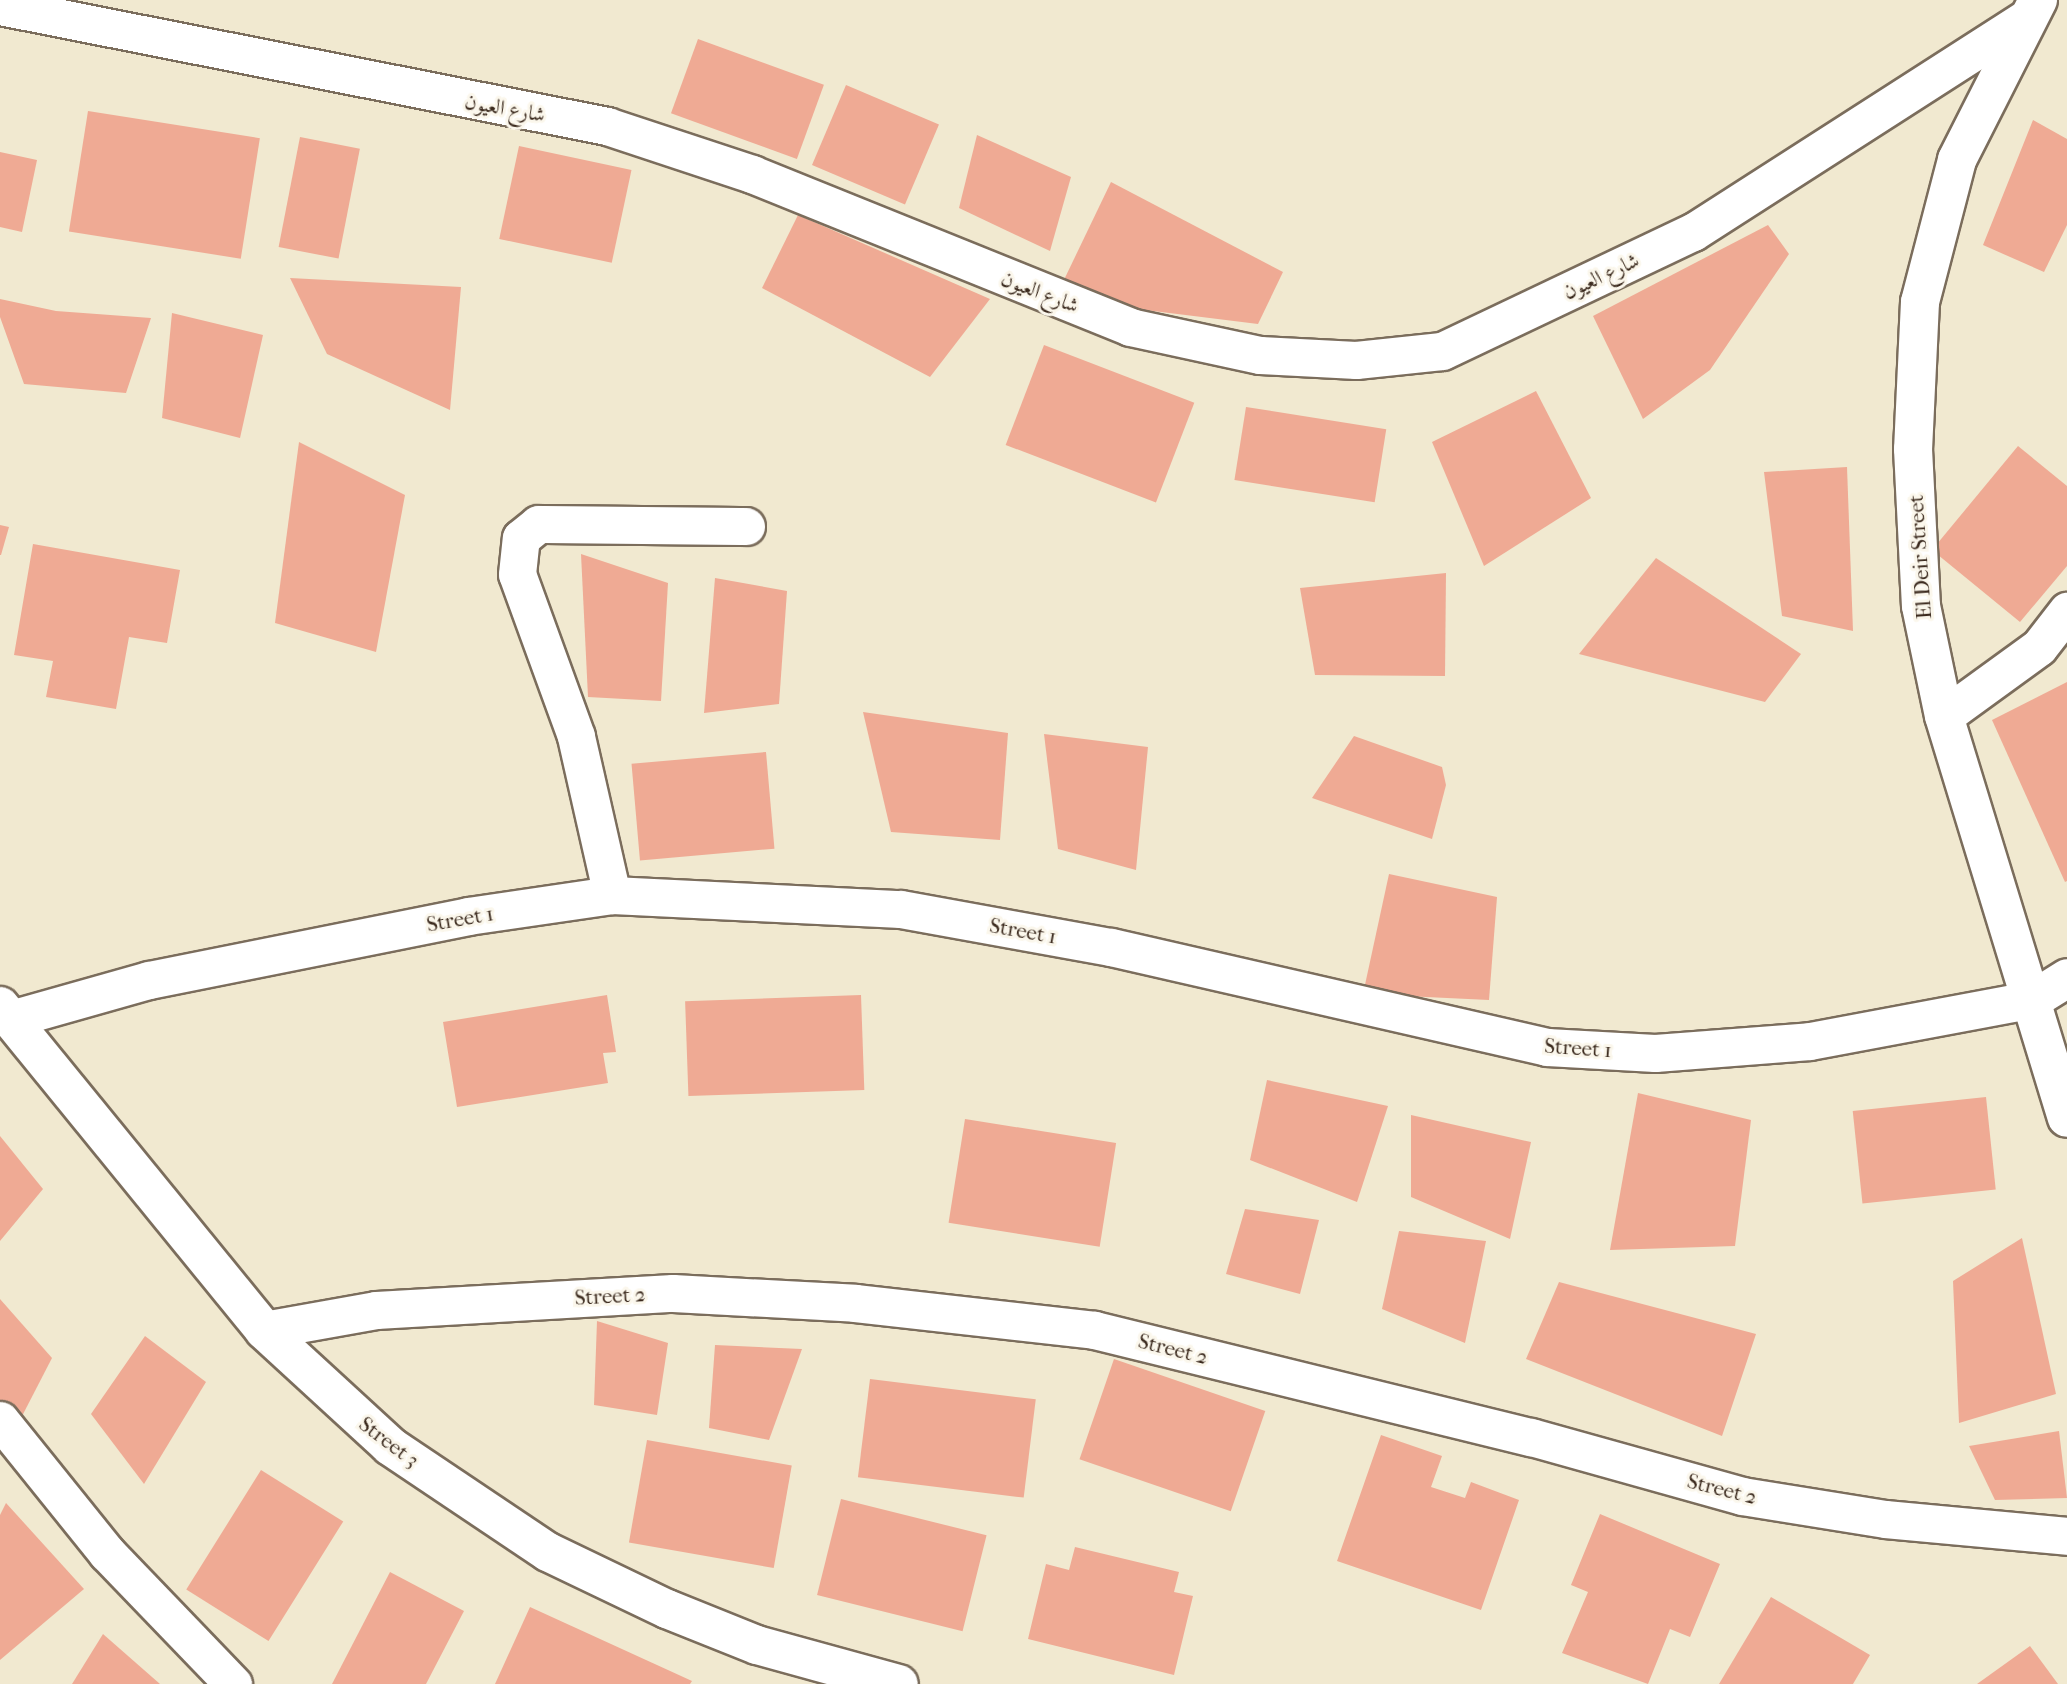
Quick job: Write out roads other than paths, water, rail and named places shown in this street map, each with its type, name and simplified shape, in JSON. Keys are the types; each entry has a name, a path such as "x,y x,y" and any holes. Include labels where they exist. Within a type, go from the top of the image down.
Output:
{"street":[{"name":"شارع العيون","path":"0,6 607,126 764,178 1130,327 1260,355 1356,360 1442,351 1693,232 2030,10"},
{"name":"El Deir Street","path":"2030,10 1957,160 1920,302 1913,449 1921,606 1944,716 2034,999 2067,1118"},
{"path":"612,895 576,736 517,574 521,538 538,524 746,526"},
{"path":"1944,716 2039,647 2067,611"},
{"name":"Street 1","path":"5,1013 149,980 468,916 612,895 901,909 1111,947 1547,1047 1655,1053 1810,1041 2034,999"},
{"path":"2034,999 2067,978"},
{"name":"Street 3","path":"5,1013 264,1330 390,1446 548,1552 757,1645 899,1684"},
{"name":"Street 2","path":"264,1330 376,1310 674,1293 855,1303 1081,1328 1400,1403 1742,1496 1885,1519 2067,1536"},
{"path":"0,1420 107,1553 233,1684"}]}
